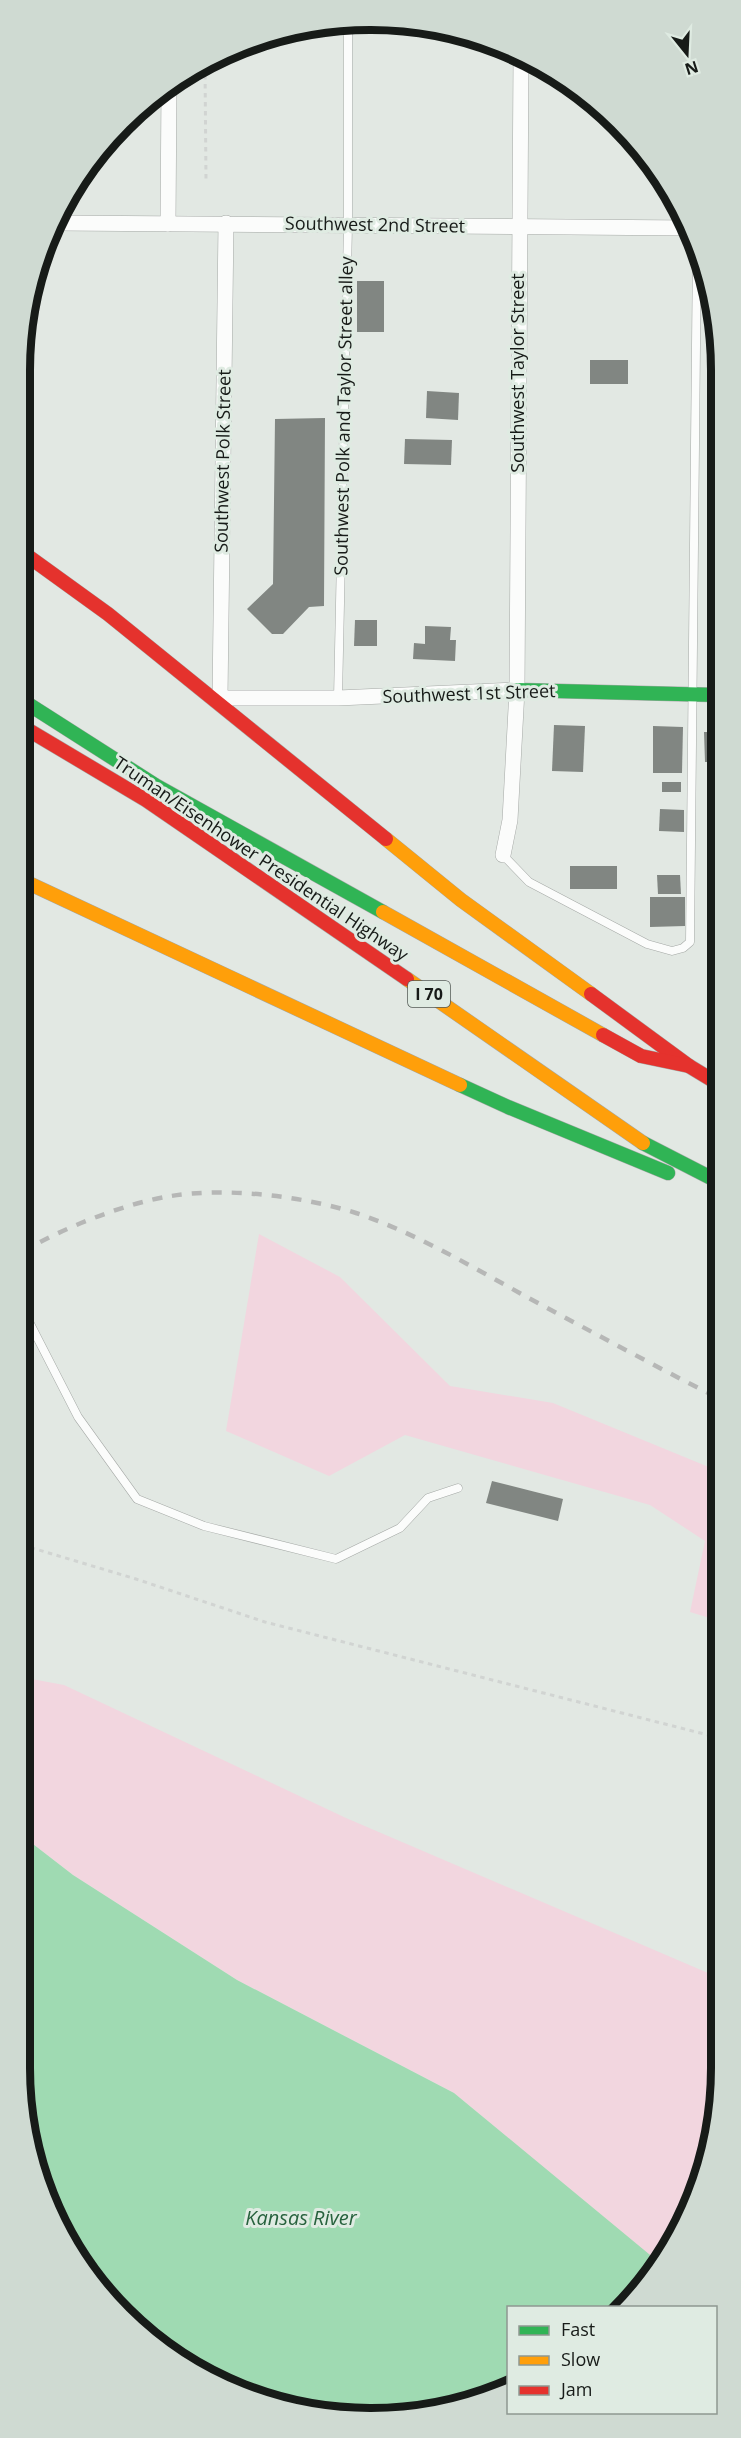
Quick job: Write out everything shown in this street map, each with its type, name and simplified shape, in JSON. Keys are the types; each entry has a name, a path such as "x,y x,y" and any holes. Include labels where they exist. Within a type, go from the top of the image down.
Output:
{"main road":[{"path":"30,558 108,614 461,900 689,1066"},
{"name":"Southwest 1st Street","path":"517,690 711,695"},
{"name":"Truman/Eisenhower Presidential Highway","path":"30,705 155,785 640,1056 689,1066 711,1079"},
{"name":"Truman/Eisenhower Presidential Highway","path":"30,731 146,800 305,907 633,1138 711,1178"},
{"path":"30,884 508,1107 711,1192"}],"street":[{"name":"Southwest Taylor Street","path":"503,855 510,820 517,690 521,65"},
{"path":"168,224 169,96"},
{"name":"Southwest 2nd Street","path":"64,223 680,228"},
{"name":"Southwest Polk Street","path":"219,698 226,223"},
{"name":"Southwest 1st Street","path":"219,698 338,698 517,690"}],"lane":[{"name":"Southwest Polk and Taylor Street alley","path":"338,698 348,225 348,31"},
{"path":"503,855 529,882 647,944 667,951 686,946 691,939 691,694 697,274"},
{"path":"30,1324 78,1417 137,1499 193,1522 336,1559 400,1528 428,1498 458,1488"}],"path":[{"path":"205,73 206,180"},
{"path":"30,1548 136,1579 265,1622 711,1736"}],"shaded area":[{"path":"259,1234 340,1277 450,1386 553,1403 711,1468 711,1618 690,1612 705,1541 650,1505 405,1435 329,1476 226,1431"},
{"path":"30,1679 64,1685 346,1818 711,1974 711,2068 704,2134 685,2198 654,2257 454,2093 237,1980 73,1875 30,1842"}],"water":[{"name":"Kansas River","path":"30,1842 73,1875 237,1980 454,2093 653,2258 613,2306 507,2306 507,2379 459,2396 415,2405 348,2407 282,2396 240,2382 181,2351 146,2324 100,2275 65,2218 48,2177 37,2134 31,2090"}],"building":[{"path":"357,281 384,281 384,332 357,332"},
{"path":"590,360 628,360 628,384 590,384"},
{"path":"427,391 459,393 458,420 426,418"},
{"path":"325,418 324,606 309,607 283,634 272,634 247,609 273,584 275,419"},
{"path":"405,439 452,440 451,465 404,464"},
{"path":"355,620 377,620 377,646 354,646"},
{"path":"425,626 451,627 450,640 456,640 455,661 413,659 414,643 425,644"},
{"path":"554,725 585,726 583,772 552,771"},
{"path":"707,725 711,725 711,762 705,762 704,732 707,732"},
{"path":"653,726 683,727 682,773 653,773"},
{"path":"662,782 681,782 681,792 662,792"},
{"path":"660,809 684,810 684,832 659,831"},
{"path":"570,866 617,866 617,889 570,889"},
{"path":"657,875 680,875 681,894 658,894"},
{"path":"650,897 685,897 685,926 650,927"},
{"path":"492,1481 563,1499 558,1521 486,1503"}],"railway":[{"path":"30,1248 55,1234 95,1218 135,1204 171,1196 193,1193 240,1193 312,1202 356,1213 422,1240 711,1394"}],"traffic: fast":[{"path":"517,690 711,695"},
{"path":"30,705 155,785 383,912"},
{"path":"460,1085 668,1173"},
{"path":"643,1143 711,1178"}],"traffic: slow":[{"path":"386,839 461,900 591,994"},
{"path":"30,884 460,1085"},
{"path":"383,912 603,1035"},
{"path":"407,979 643,1143"}],"traffic: jam":[{"path":"30,558 108,614 386,839"},
{"path":"30,731 146,800 407,979"},
{"path":"591,994 689,1066"},
{"path":"603,1035 641,1056 689,1066 711,1079"}]}
